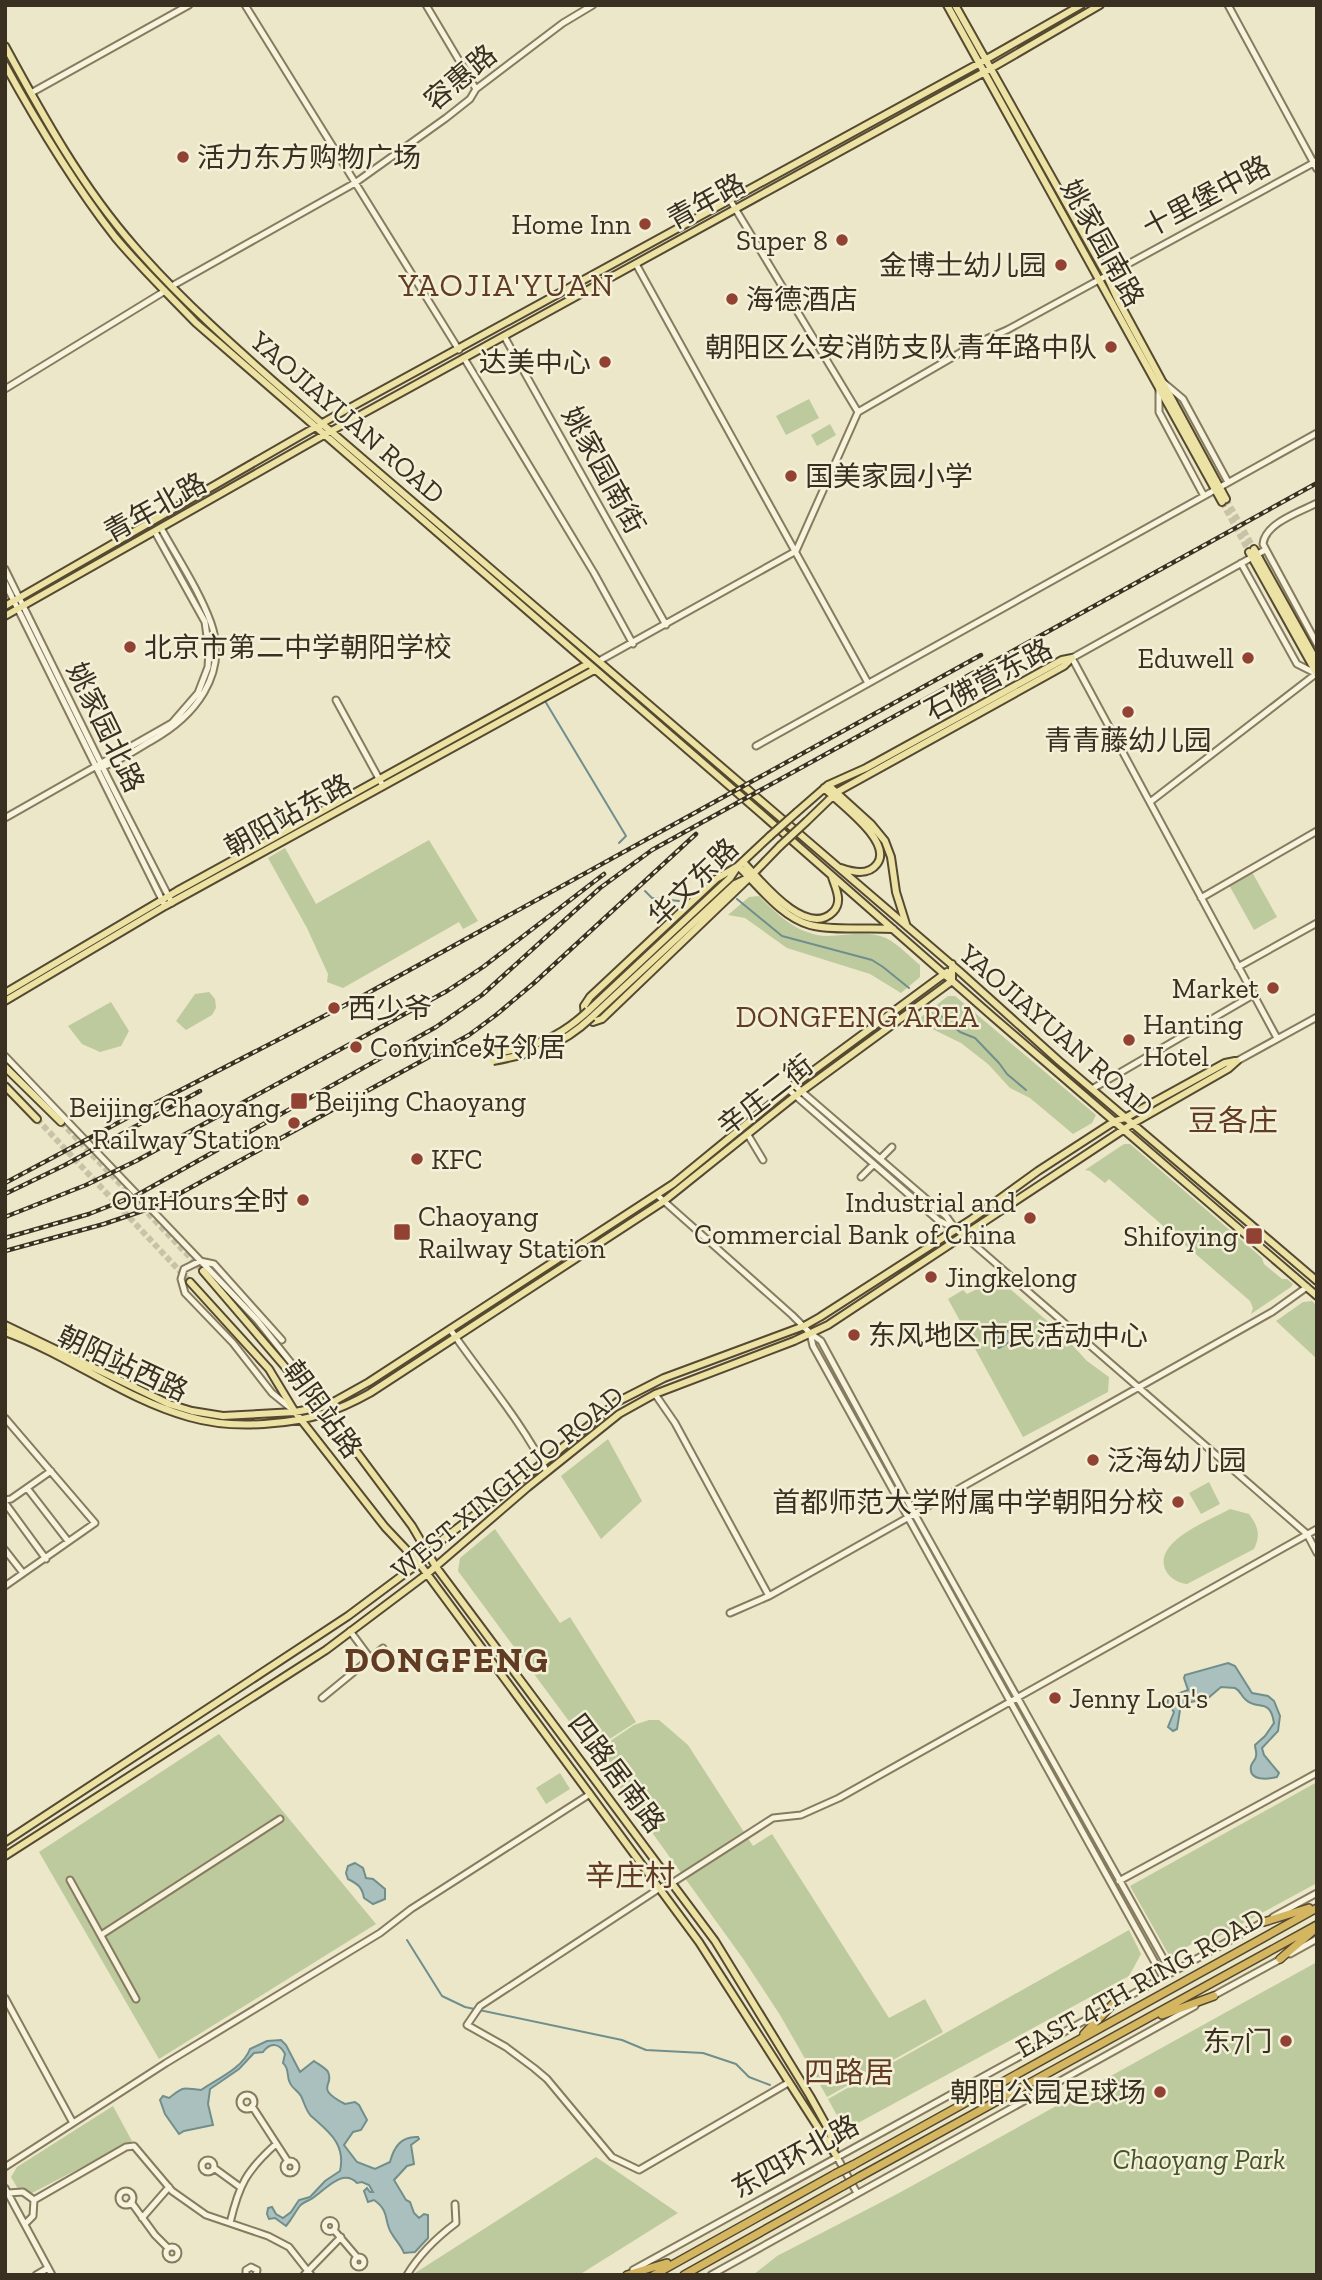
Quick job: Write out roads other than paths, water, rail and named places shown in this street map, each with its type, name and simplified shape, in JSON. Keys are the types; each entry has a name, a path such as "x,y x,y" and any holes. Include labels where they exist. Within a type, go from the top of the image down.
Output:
{"highway":[{"path":"1264,1922 1317,1907"},
{"name":"EAST 4TH RING ROAD","path":"653,2275 1317,1907"},
{"path":"1280,1959 1317,1926"},
{"name":"EAST 4TH RING ROAD","path":"684,2275 1317,1926"},
{"path":"1138,2024 1214,1996"},
{"path":"1078,2040 1113,2004"},
{"path":"626,2275 681,2259"}],"main road":[{"name":"姚家园南路","path":"947,5 982,62"},
{"name":"姚家园南路","path":"955,5 986,71 1099,278 1161,383"},
{"name":"青年路","path":"319,425 982,62 1081,5"},
{"name":"青年路","path":"328,433 986,71 1100,5"},
{"name":"YAOJIAYUAN ROAD","path":"5,46 58,141 103,205 135,247 212,326 591,667 1317,1296"},
{"name":"YAOJIAYUAN ROAD","path":"5,65 51,145 128,252 196,323 319,425"},
{"name":"姚家园南路","path":"986,71 1106,274 1224,500"},
{"name":"青年北路","path":"5,615 19,603 319,425"},
{"name":"YAOJIAYUAN ROAD","path":"328,433 837,866 1125,1118 1317,1281"},
{"name":"青年北路","path":"5,606 19,603 158,530 328,433"},
{"path":"292,440 298,443 298,450"},
{"path":"1317,662 1252,550 1317,674"},
{"name":"石佛营东路","path":"826,786 866,768 1062,660 1072,658"},
{"name":"石佛营东路","path":"835,795 1064,666 1072,658"},
{"name":"朝阳站东路","path":"5,1001 170,899 591,667"},
{"path":"826,786 874,836 881,856 875,866 866,872 854,872 837,866"},
{"name":"华文东路","path":"590,1014 730,878 740,864 826,786"},
{"path":"835,795 871,824 885,842 906,926"},
{"name":"华文东路","path":"590,1014 735,884 752,875 835,795"},
{"path":"752,875 602,1019 593,1022 585,1015 584,1006 590,998 716,879 740,864 794,912 813,920 831,915 837,908 839,900 831,875"},
{"path":"752,875 785,911 802,922 824,927 893,929"},
{"name":"朝阳站东路","path":"5,993 163,904"},
{"path":"951,964 952,981"},
{"name":"辛庄二街","path":"450,1329 657,1195 712,1154 792,1087 946,975 951,964"},
{"name":"辛庄二街","path":"456,1337 664,1201 798,1093 952,981"},
{"path":"494,1057 545,1050 565,1040 590,1014"},
{"name":"WEST XINGHUO ROAD","path":"5,1842 317,1638 419,1563 443,1539 600,1415 636,1391 804,1326 956,1229 1115,1121 1225,1063 1237,1060"},
{"name":"WEST XINGHUO ROAD","path":"5,1856 326,1650 436,1567 619,1414 656,1394 828,1325 1124,1129 1228,1069 1237,1060"},
{"path":"5,1068 61,1122"},
{"path":"5,1086 37,1119"},
{"path":"204,1271 304,1389 329,1409"},
{"name":"朝阳站路","path":"190,1282 269,1370 295,1412 386,1527 419,1563 660,1888 726,1982 837,2157"},
{"name":"朝阳站西路","path":"5,1325 169,1404 223,1416 340,1410 456,1337"},
{"name":"朝阳站西路","path":"5,1332 173,1412 222,1423 257,1425 302,1420 329,1409 450,1329"},
{"name":"朝阳站路","path":"329,1409 412,1526 436,1567"},
{"name":"四路居南路","path":"436,1567 715,1941 752,1998 830,2132 837,2157"}],"street":[{"path":"31,93 189,5"},
{"path":"245,5 459,349"},
{"path":"426,5 476,89"},
{"name":"容惠路","path":"172,286 355,183 446,118 470,99 476,89 563,23 593,5"},
{"path":"1228,5 1317,169"},
{"name":"十里堡中路","path":"858,412 977,343 1007,330 1315,162"},
{"path":"599,662 796,551 858,412 730,200"},
{"path":"636,264 868,683"},
{"path":"5,389 165,290"},
{"name":"姚家园南街","path":"504,336 666,625"},
{"path":"464,358 594,573 633,644"},
{"path":"1161,383 1182,399 1228,482"},
{"path":"1161,383 1159,412 1204,496"},
{"path":"756,746 1317,433"},
{"path":"1317,503 1273,527 1264,539 1265,550 1317,644"},
{"path":"5,818 172,723 198,693 208,667 208,635 205,622 158,530"},
{"path":"1265,550 1072,658 1277,1038"},
{"path":"1150,802 1317,674 1297,664 1241,563"},
{"name":"姚家园北路","path":"5,569 163,904"},
{"name":"姚家园北路","path":"5,583 19,603"},
{"path":"336,700 382,783"},
{"name":"姚家园北路","path":"99,766 170,899"},
{"path":"1201,898 1317,831"},
{"path":"1238,967 1317,923"},
{"path":"1092,1089 1253,995"},
{"path":"1237,1060 1317,1017"},
{"path":"5,1056 257,1320 329,1409"},
{"path":"792,1087 938,1220 965,1236 1307,1535 1317,1553"},
{"path":"798,1093 880,1158 946,1216 956,1229"},
{"path":"748,1135 764,1160"},
{"path":"880,1158 892,1147"},
{"path":"861,1177 874,1164"},
{"path":"657,1195 821,1341 1010,1701 1163,1977"},
{"path":"282,1340 214,1264 200,1261 184,1269 181,1279 185,1293 233,1343 272,1393 295,1412"},
{"path":"730,1613 769,1596 1272,1312 1307,1287"},
{"path":"450,1329 497,1393 547,1472"},
{"path":"810,1334 813,1346 1017,1697 1171,1972"},
{"path":"656,1394 675,1423 769,1596"},
{"path":"5,1418 95,1522 5,1586"},
{"path":"46,1559 5,1501 51,1471"},
{"path":"27,1488 68,1541"},
{"path":"788,2083 639,2170 612,2157 547,2079 534,2068 506,2047 467,2025 480,2006 660,1888 773,1818 801,1815 839,1798 1317,1529"},
{"path":"5,1550 23,1573"},
{"path":"350,1631 370,1658"},
{"path":"323,1698 383,1648"},
{"path":"1119,1881 1317,1773"},
{"path":"5,2167 166,2063 380,1933 411,1909 590,1794"},
{"path":"101,1935 280,1819"},
{"path":"70,1880 136,1999"},
{"name":"东四环北路","path":"626,2275 1317,1893"},
{"path":"711,2275 1317,1939"},
{"path":"5,1998 73,2123"},
{"path":"252,2106 287,2161"},
{"path":"230,2223 240,2187 258,2160 276,2144"},
{"path":"34,2200 126,2147 134,2146 169,2188 206,2216 268,2236 289,2247 308,2273 341,2237"},
{"path":"837,2157 857,2193"},
{"path":"214,2168 240,2187"},
{"path":"142,2218 169,2188"},
{"path":"7,2190 23,2192 34,2200"},
{"path":"7,2190 52,2275"},
{"path":"25,2224 33,2216 34,2200"},
{"path":"131,2202 168,2248"},
{"path":"407,2275 416,2259 456,2223 455,2204"},
{"path":"334,2230 357,2257"},
{"path":"246,2275 246,2270 251,2267 256,2269 257,2275"},
{"path":"36,2275 48,2268"}],"water":[{"path":"1000,1325 1007,1329 1013,1340 999,1348 995,1345 1000,1336"},
{"path":"1228,1663 1235,1666 1252,1693 1268,1696 1274,1701 1280,1716 1278,1731 1262,1748 1264,1755 1279,1773 1277,1777 1260,1778 1251,1771 1256,1757 1255,1745 1274,1723 1270,1710 1250,1703 1235,1688 1221,1687 1207,1699 1185,1703 1180,1710 1177,1729 1173,1731 1168,1727 1174,1712 1167,1703 1169,1697 1188,1690 1185,1675"},
{"path":"355,1863 363,1868 366,1878 373,1879 385,1889 385,1899 373,1904 364,1898 359,1886 348,1879 348,1866"},
{"path":"281,2040 300,2072 314,2061 328,2072 327,2090 330,2094 345,2104 355,2102 359,2105 367,2120 361,2130 353,2132 344,2145 357,2162 375,2169 390,2162 396,2147 407,2138 418,2137 411,2145 414,2164 407,2166 394,2180 410,2202 414,2213 419,2218 424,2214 428,2215 428,2238 415,2252 404,2253 389,2229 383,2209 374,2200 368,2202 364,2191 367,2188 373,2192 369,2185 357,2183 352,2179 340,2179 302,2204 286,2226 275,2218 269,2219 268,2208 272,2207 276,2214 283,2218 299,2200 310,2197 325,2181 340,2171 341,2162 341,2153 334,2139 309,2114 301,2096 291,2085 283,2063 285,2054 278,2046 272,2045 263,2052 254,2053 239,2069 210,2089 208,2104 213,2125 179,2134 165,2114 160,2100 163,2096 169,2098 183,2089 201,2090 242,2062 250,2049 267,2041"}],"waterway":[{"path":"545,701 626,836 619,843"},
{"path":"645,891 652,898 679,901"},
{"path":"737,899 782,936 872,960 909,988"},
{"path":"925,1002 960,1032 975,1038 1007,1074 1026,1090"},
{"path":"407,1940 442,1996 465,2007 622,2040 646,2050 703,2053 736,2064 749,2077 770,2085"}],"tunnel":[{"path":"1226,499 1254,549"},
{"path":"1222,502 1249,552"},
{"path":"37,1119 190,1282"},
{"path":"61,1122 203,1271"}],"railway":[{"path":"5,1238 89,1214 137,1195 436,1027 482,995 600,888 652,850 1317,483"},
{"path":"5,1183 357,999 981,655"},
{"path":"5,1251 104,1224 157,1206 469,1035 534,983 696,834"},
{"path":"5,1217 86,1185 136,1161 447,991 483,967 604,874"},
{"path":"5,1194 65,1165 200,1091"}],"place":[{"name":"活力东方购物广场","path":"183,157"},
{"name":"Home Inn","path":"645,224"},
{"name":"Super 8","path":"842,240"},
{"name":"金博士幼儿园","path":"1061,265"},
{"name":"海德酒店","path":"732,299"},
{"name":"朝阳区公安消防支队青年路中队","path":"1111,347"},
{"name":"达美中心","path":"605,362"},
{"name":"国美家园小学","path":"791,476"},
{"name":"北京市第二中学朝阳学校","path":"130,647"},
{"name":"Eduwell","path":"1248,658"},
{"name":"青青藤幼儿园","path":"1128,712"},
{"name":"Market","path":"1273,988"},
{"name":"西少爷","path":"334,1008"},
{"name":"Hanting Hotel","path":"1129,1040"},
{"name":"Convince好邻居","path":"356,1047"},
{"name":"Beijing Chaoyang","path":"299,1101"},
{"name":"Beijing Chaoyang Railway Station","path":"294,1123"},
{"name":"KFC","path":"417,1159"},
{"name":"OurHours全时","path":"303,1200"},
{"name":"Industrial and Commercial Bank of China","path":"1030,1218"},
{"name":"Chaoyang Railway Station","path":"402,1232"},
{"name":"Shifoying","path":"1254,1236"},
{"name":"Jingkelong","path":"931,1277"},
{"name":"东风地区市民活动中心","path":"854,1335"},
{"name":"泛海幼儿园","path":"1093,1460"},
{"name":"首都师范大学附属中学朝阳分校","path":"1178,1502"},
{"name":"Jenny Lou's","path":"1055,1698"},
{"name":"东7门","path":"1286,2041"},
{"name":"朝阳公园足球场","path":"1160,2092"}],"district":[{"name":"YAOJIA'YUAN","path":"507,285"},
{"name":"DONGFENG AREA","path":"857,1017"},
{"name":"豆各庄","path":"1233,1121"},
{"name":"DONGFENG","path":"447,1660"},
{"name":"辛庄村","path":"630,1876"},
{"name":"四路居","path":"849,2073"}],"park label":[{"name":"Chaoyang Park","path":"1199,2159"}]}
